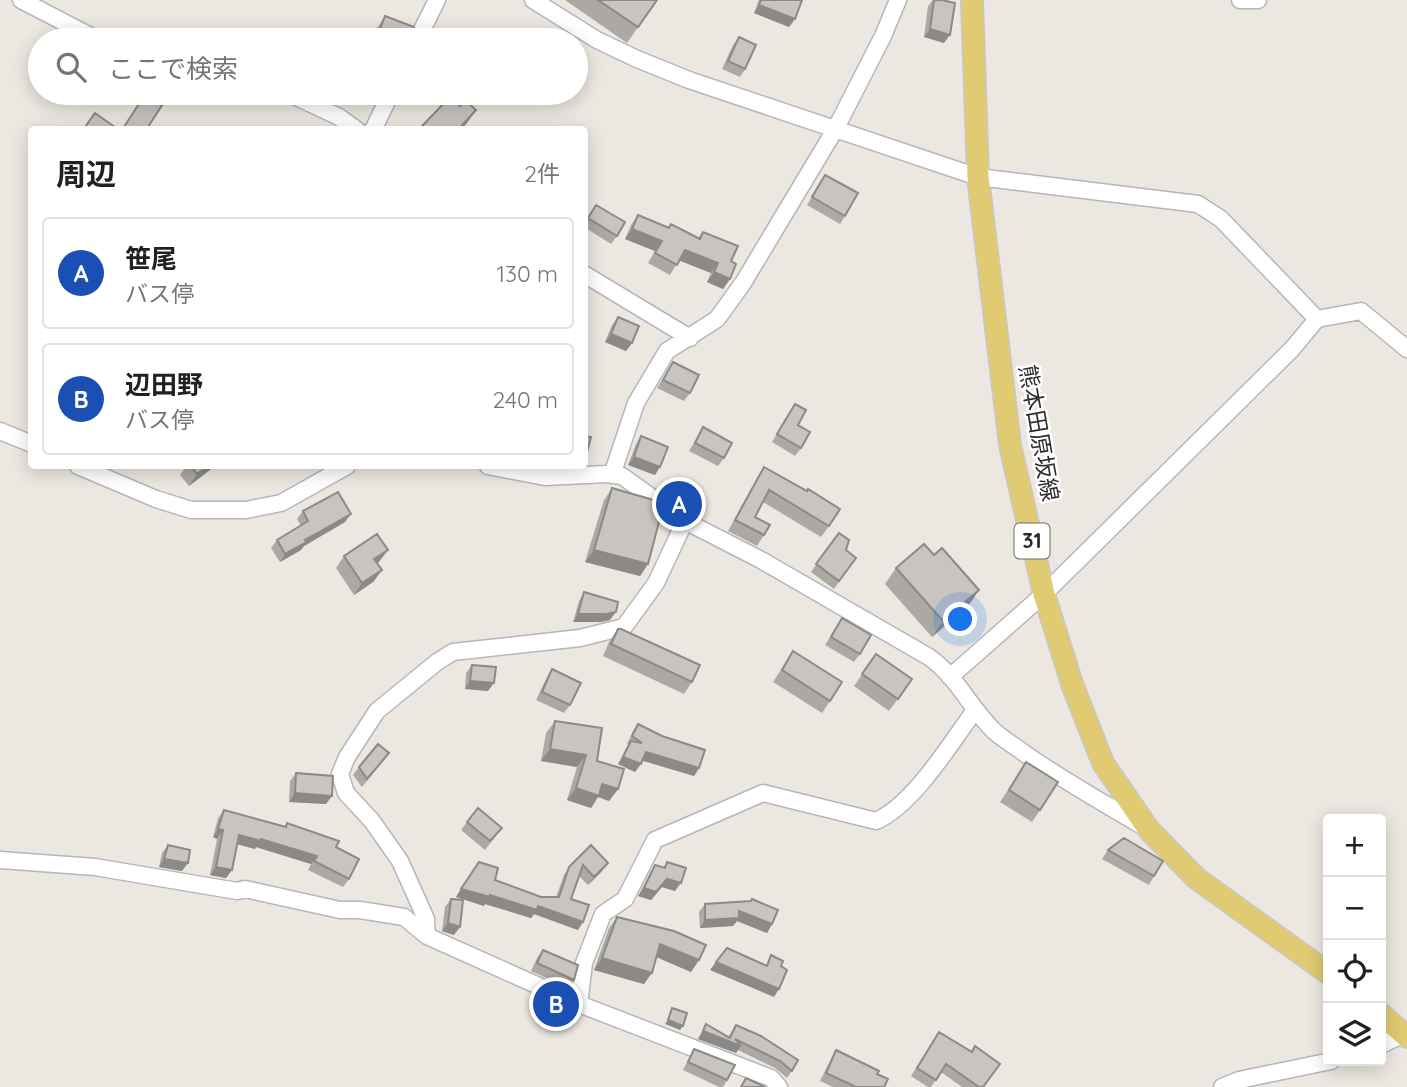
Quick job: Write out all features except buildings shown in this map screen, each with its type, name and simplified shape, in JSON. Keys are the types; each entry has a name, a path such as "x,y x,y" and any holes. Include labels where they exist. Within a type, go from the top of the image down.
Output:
{"main road":[{"name":"熊本田原坂線","path":"972,0 978,177 1010,445 1044,594 1072,684 1103,763 1149,830 1196,878 1323,969"},
{"path":"1386,1018 1406,1035"}],"street":[{"path":"21,0 75,28"},
{"path":"423,28 437,0"},
{"path":"533,0 578,28"},
{"path":"612,475 636,403 667,351 690,338 723,312 836,128 883,36 898,0"},
{"path":"1240,0 1258,0"},
{"path":"588,34 637,59 689,80 978,177 1198,204 1221,219 1317,319"},
{"path":"314,105 351,126"},
{"path":"375,126 385,105"},
{"path":"588,276 690,338"},
{"path":"950,677 1044,594 1292,349 1317,319 1361,312 1407,349"},
{"path":"0,430 28,442"},
{"path":"85,469 156,499 191,510 246,510 281,503 341,469"},
{"path":"504,469 545,477 622,477 685,521 761,560 929,657 942,666 969,698 975,710 995,731 1059,778 1149,830"},
{"path":"427,936 426,919 400,861 372,821 346,793 340,774 346,757 377,710 453,652 580,638 624,628 656,583 685,521"},
{"path":"579,1004 584,963 603,914 625,899 655,839 763,793 876,821 890,815 910,796 975,710"},
{"path":"0,860 95,867 237,891 245,889 341,910 404,917 427,936 579,1004 771,1079 779,1087"},
{"path":"1386,1043 1406,1035"},
{"path":"1222,1087 1239,1080 1323,1063"}],"place":[{"name":"笹尾","path":"679,504"},
{"name":"辺田野","path":"556,1004"}]}
